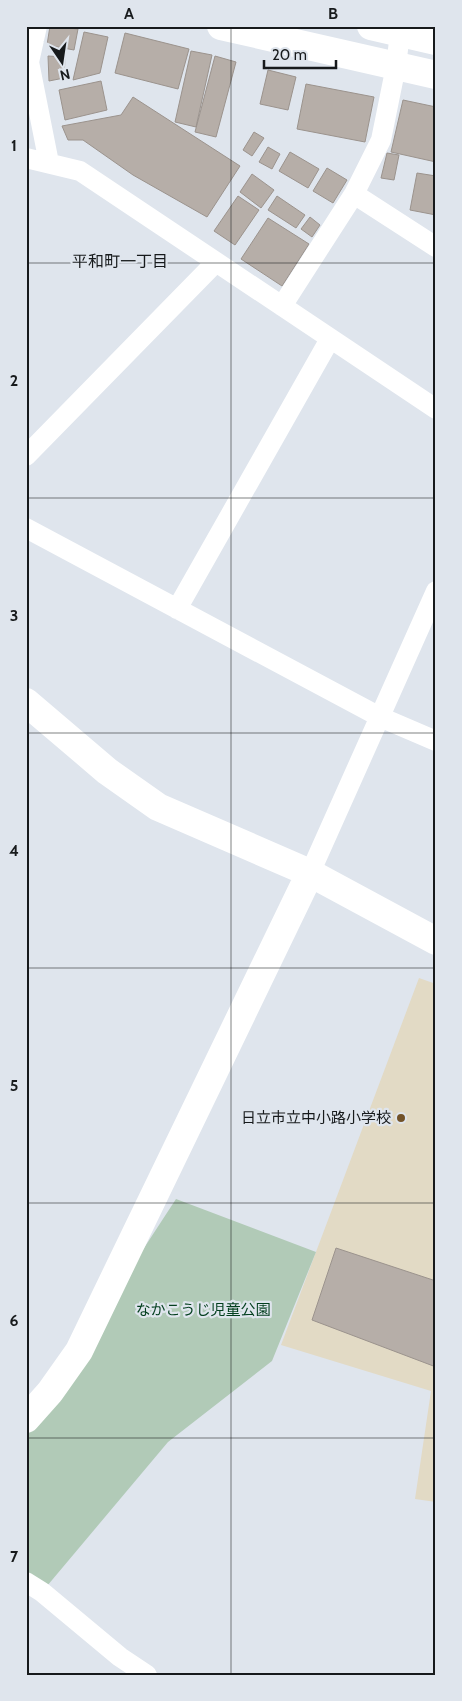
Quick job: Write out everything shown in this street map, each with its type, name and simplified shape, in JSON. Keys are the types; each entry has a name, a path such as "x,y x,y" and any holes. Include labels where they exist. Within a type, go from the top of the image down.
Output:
{"street":[{"path":"37,26 29,62 49,163"},
{"path":"221,26 436,75"},
{"path":"370,26 436,41"},
{"path":"282,306 354,194 381,140 396,66 400,33"},
{"path":"26,158 80,171 436,409"},
{"path":"354,194 436,247"},
{"path":"26,456 216,262"},
{"path":"177,609 330,339"},
{"path":"26,528 380,717 436,741"},
{"path":"26,1419 50,1392 78,1351 310,873 436,591"},
{"path":"26,702 107,771 158,806 310,873 436,941"},
{"path":"26,1582 42,1592 120,1657 147,1675"}],"shaded area":[{"name":"日立市立中小路小学校","path":"419,978 436,984 436,1502 415,1499 431,1391 281,1345"}],"green space":[{"name":"なかこうじ児童公園","path":"176,1199 316,1252 272,1361 168,1442 42,1592 26,1580 26,1417 50,1392"}],"building":[{"path":"50,26 78,29 74,50 47,45"},
{"path":"84,32 108,37 100,73 73,80"},
{"path":"125,33 189,49 178,89 115,73"},
{"path":"191,51 212,55 196,127 175,122"},
{"path":"48,56 65,57 64,78 49,81"},
{"path":"215,56 236,62 216,137 195,132"},
{"path":"268,70 296,77 288,110 260,104"},
{"path":"101,81 107,110 65,120 59,90"},
{"path":"306,84 374,97 365,142 297,129"},
{"path":"133,97 240,166 207,217 133,175 83,140 68,140 62,126 121,115"},
{"path":"403,100 436,107 436,162 391,152"},
{"path":"254,132 264,138 252,156 243,150"},
{"path":"268,147 280,154 272,169 259,162"},
{"path":"290,152 319,169 308,188 279,171"},
{"path":"387,153 399,155 394,180 381,178"},
{"path":"327,168 347,180 333,203 313,191"},
{"path":"417,173 436,176 436,215 410,210"},
{"path":"252,174 274,190 261,208 240,192"},
{"path":"238,196 259,210 235,245 214,231"},
{"path":"277,196 305,215 296,228 268,210"},
{"path":"310,217 320,225 312,237 301,229"},
{"path":"268,218 309,244 282,286 241,259"},
{"path":"336,1248 436,1281 436,1367 312,1320"}],"place":[{"name":"日立市立中小路小学校","path":"401,1118"}],"district":[{"name":"平和町一丁目","path":"120,261"}]}
